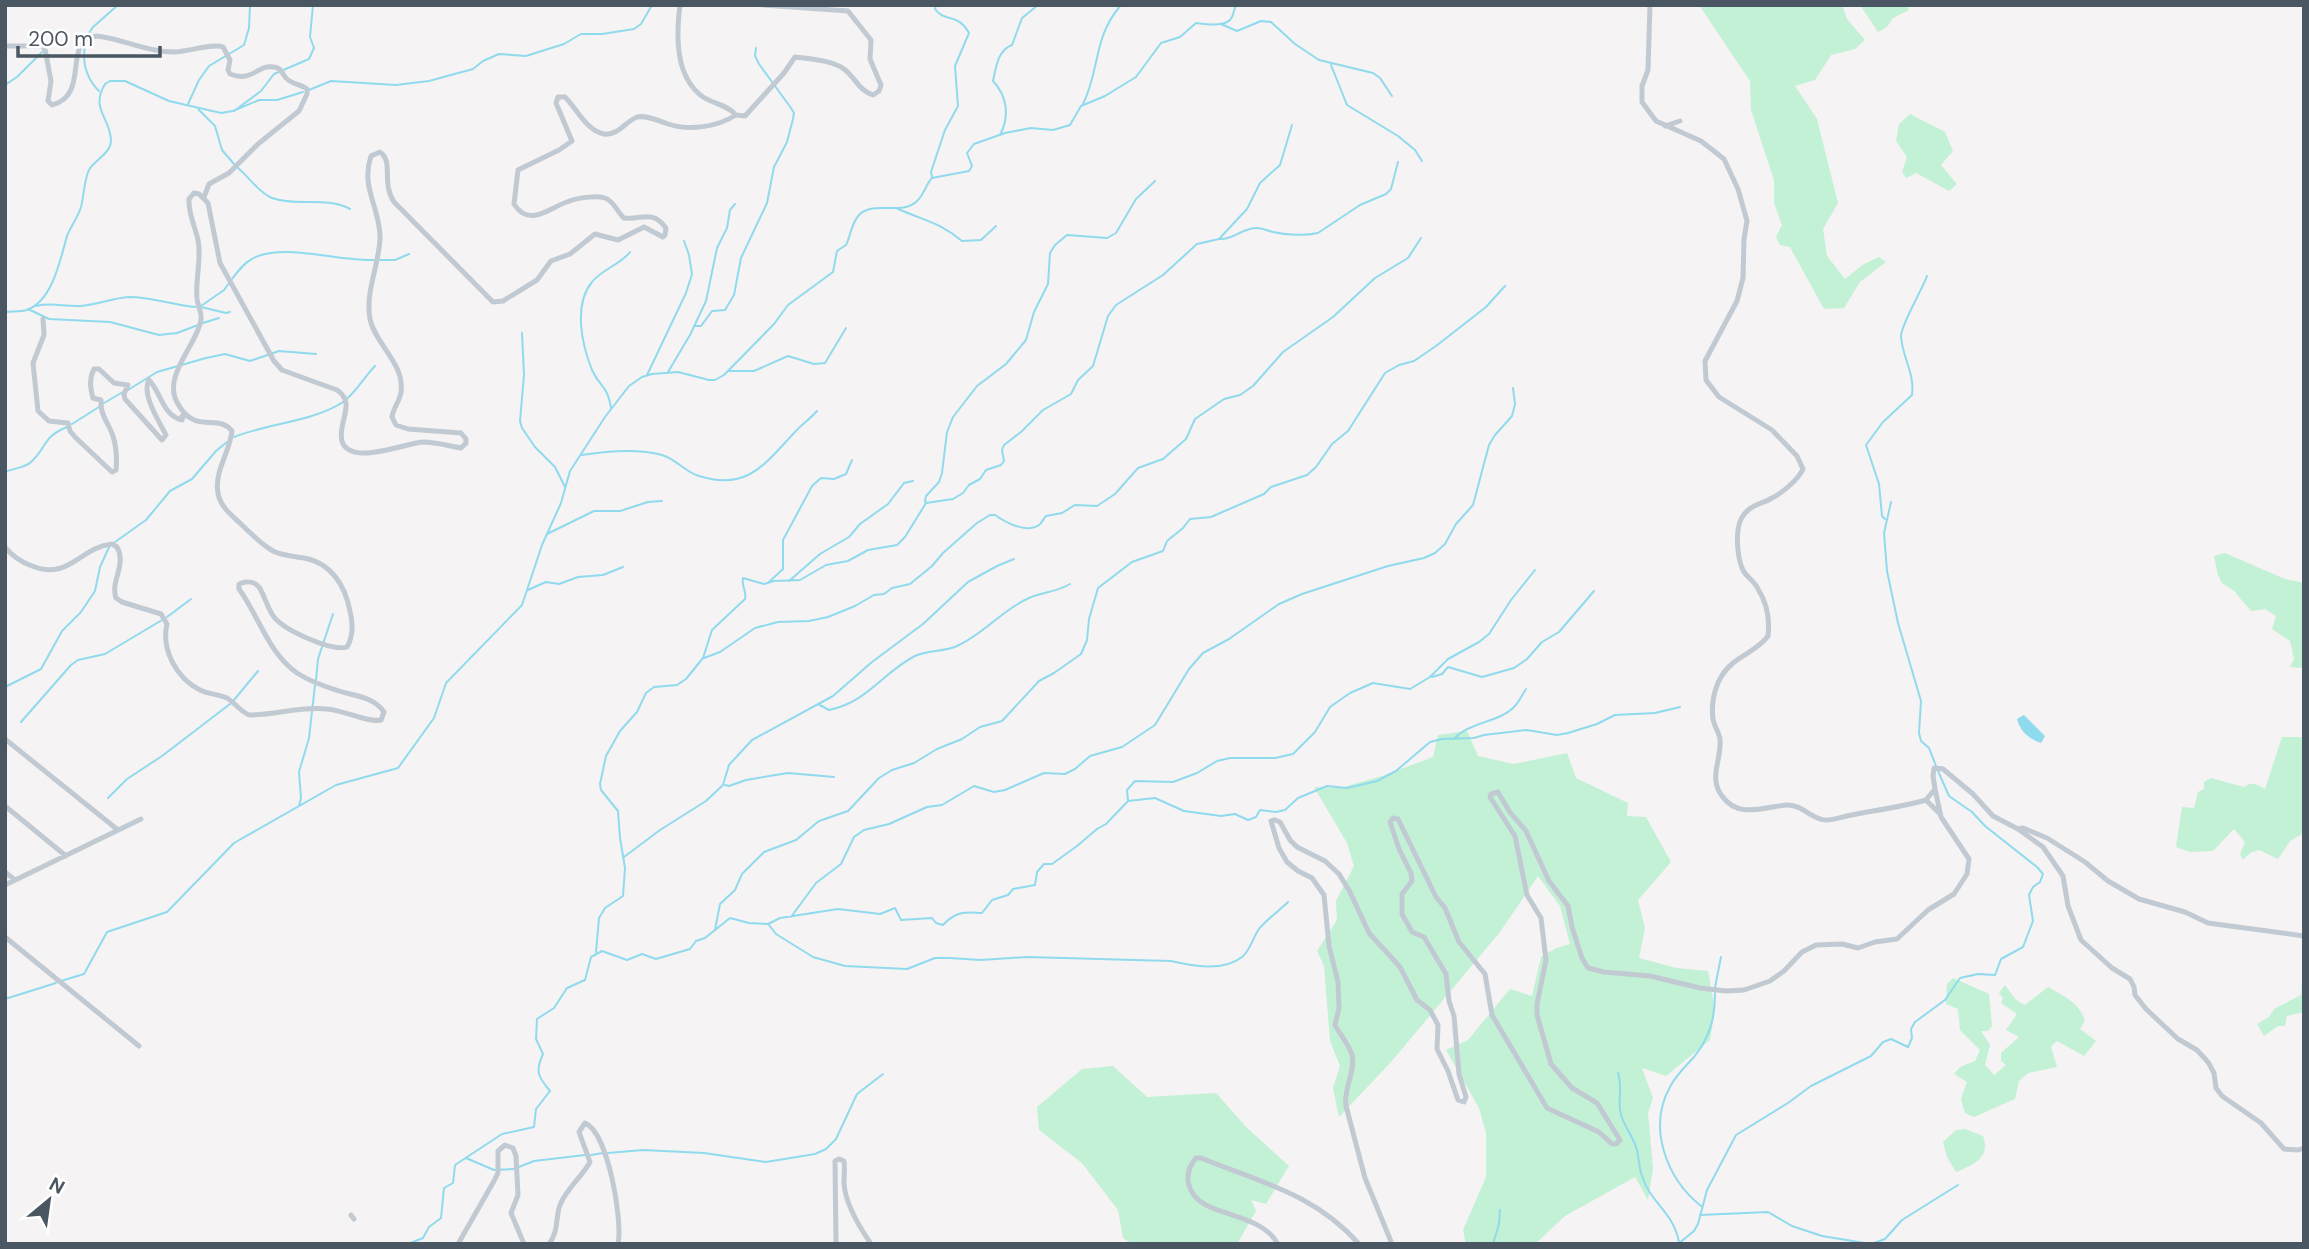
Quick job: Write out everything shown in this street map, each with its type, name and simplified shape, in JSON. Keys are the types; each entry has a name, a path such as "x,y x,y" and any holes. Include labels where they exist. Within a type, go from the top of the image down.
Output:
{"street":[{"path":"680,5 677,35 685,76 706,99 731,109 736,116"},
{"path":"5,547 15,558 27,565 40,570 52,570 71,565 102,545 112,544 117,547 121,560 115,587 116,598 161,614 167,624 170,658 179,672 197,689 227,698 249,715 326,708 374,721 381,720 384,712 371,700 332,689 296,672 285,662 266,637 239,589 239,584 246,581 259,588 272,615 286,627 337,649 347,647 351,638 352,621 341,583 317,562 288,557 273,551 225,508 218,492 218,483 232,431 226,425 198,422 187,416 177,404 174,387 180,366 201,320 197,293 200,250 188,205 189,199 194,193 204,197 208,203 220,263 274,361 282,370 337,390 344,396 346,415 342,440 346,447 360,453 426,442 461,448 466,439 461,433 408,429 396,425 392,417 401,386 390,356 370,320 370,296 380,240 377,212 370,196 368,181 371,156 380,152 385,156 388,164 387,188 394,202 451,257 488,300 497,303 541,276 551,261 570,254 595,234 618,240 644,227 660,236 665,235 666,228 660,220 649,216 624,218 611,201 605,198 567,202 534,217 518,211 514,204 518,170 572,141 556,103 558,97 565,97 591,127 605,134 613,133 637,117 695,127 745,116 785,74 795,57 824,62 845,70 864,92 873,95 879,91 881,85 870,59 871,40 848,11 763,5"},
{"path":"1650,5 1648,69 1642,86 1642,102 1650,116 1665,126 1701,141 1724,159 1738,189 1747,221 1740,289 1731,313 1705,361 1706,380 1719,397 1772,430 1797,456 1803,469 1800,476 1775,496 1746,511 1739,524 1741,563 1758,588 1768,614 1769,630 1764,641 1742,655 1726,670 1716,687 1713,722 1720,738 1715,779 1717,789 1730,804 1746,811 1788,805 1803,808 1825,820 1926,800 1935,789"},
{"path":"5,46 41,46 45,49 51,82 48,101 52,105 67,96 74,85 81,43 88,37 97,36 171,52 218,45 223,47 228,55 230,74 237,77 252,76 262,68 277,67 285,78 307,89 299,111 272,132 229,173 209,184 204,197"},
{"path":"1665,126 1680,121"},
{"path":"43,319 44,335 33,363 38,411 49,421 68,423 70,431 112,472 116,470 117,464 114,439 101,415 101,400 93,398 90,388 93,369 99,369 114,383 128,385 124,394 125,400 162,440 166,435 147,398 145,386 149,380 175,419 182,420 182,416 187,416"},
{"path":"5,739 118,830"},
{"path":"1940,814 1934,768 1941,768 1973,794 1993,816 2018,829 2043,847 2061,870 2068,906 2081,940 2112,968 2130,979 2135,995 2146,1009 2178,1039 2204,1056 2213,1068 2216,1088 2222,1096 2261,1123 2284,1149 2298,1150 2304,1147"},
{"path":"1392,1244 1365,1178 1346,1106 1345,1094 1353,1060 1335,1025 1339,1008 1338,982 1329,946 1324,895 1312,878 1298,872 1287,862 1279,848 1271,821 1280,822 1297,847 1325,861 1339,874 1369,933 1400,967 1412,993 1436,1019 1437,1049 1458,1100 1464,1102 1466,1097 1459,1074 1454,1016 1449,1001 1446,974 1424,937 1409,929 1401,908 1402,894 1412,881 1390,822 1393,818 1398,819 1436,897 1445,908 1459,942 1485,974 1492,1015 1499,1029 1547,1108 1587,1125 1605,1136 1612,1144 1616,1144 1620,1140 1618,1135 1608,1124 1597,1103 1572,1088 1550,1064 1537,1015 1546,960 1541,918 1527,895 1515,836 1501,817 1491,794 1498,792 1509,811 1526,831 1549,881 1568,906 1582,958 1588,968 1650,976 1693,987 1726,991 1744,990 1770,981 1802,952 1816,945 1842,944 1858,948 1896,939 1928,910 1954,894 1967,874 1969,859 1940,814 1926,800"},
{"path":"5,806 66,856"},
{"path":"5,885 141,819"},
{"path":"2018,829 2023,828 2047,838 2085,862 2108,881 2139,899 2185,912 2208,923 2304,936"},
{"path":"5,872 15,880"},
{"path":"5,937 139,1046"},
{"path":"549,1244 555,1233 563,1199 590,1162 579,1132 585,1123 593,1128 608,1158 620,1226 618,1244"},
{"path":"458,1244 498,1173 498,1150 510,1145 516,1156 519,1195 513,1207 512,1219 524,1244"},
{"path":"1278,1244 1270,1233 1196,1198 1190,1190 1188,1175 1196,1158 1281,1187 1310,1202 1359,1244"},
{"path":"836,1244 835,1161 839,1159 844,1161 845,1165 844,1183 849,1201 871,1244"}],"green space":[{"path":"1699,5 1842,5 1847,19 1865,40 1855,49 1831,55 1815,80 1795,86 1817,119 1838,203 1823,229 1827,256 1845,279 1864,264 1879,257 1886,262 1860,282 1844,308 1824,309 1790,247 1780,245 1776,237 1782,225 1774,203 1774,180 1751,110 1750,81"},
{"path":"1860,5 1907,5 1909,10 1893,18 1887,27 1878,32"},
{"path":"1910,114 1945,132 1953,151 1941,165 1957,184 1949,191 1916,173 1906,178 1902,172 1907,157 1896,141 1899,124"},
{"path":"2225,553 2285,579 2304,583 2302,668 2290,667 2294,659 2290,641 2272,629 2276,616 2265,609 2251,611 2234,591 2222,583 2214,556"},
{"path":"1467,731 1478,756 1514,764 1567,753 1576,778 1628,803 1627,816 1646,817 1671,862 1638,900 1645,928 1639,958 1677,968 1708,971 1715,1010 1710,1040 1666,1076 1642,1068 1653,1098 1648,1113 1653,1168 1648,1200 1635,1177 1565,1216 1535,1244 1466,1244 1463,1230 1486,1177 1486,1133 1479,1108 1446,1050 1468,1040 1510,989 1532,996 1541,957 1570,944 1560,906 1538,876 1500,932 1391,1062 1339,1117 1333,1088 1340,1066 1330,1041 1324,966 1317,951 1337,920 1336,901 1354,866 1347,843 1314,787 1340,788 1382,776 1433,757 1438,735"},
{"path":"2282,737 2304,737 2304,833 2290,841 2278,859 2259,850 2250,853 2243,860 2240,854 2245,842 2234,829 2213,851 2190,852 2176,847 2182,807 2194,808 2198,792 2204,789 2204,782 2211,778 2244,787 2254,784 2265,789"},
{"path":"1953,978 1989,994 1992,1026 1988,1031 1981,1031 1990,1045 1985,1065 1994,1075 2006,1065 2001,1061 2001,1053 2019,1037 2006,1030 2017,1014 2001,1003 2003,998 1999,993 2005,985 2016,1000 2025,1005 2048,987 2065,997 2075,1004 2085,1020 2080,1029 2096,1041 2084,1056 2057,1041 2051,1047 2057,1067 2028,1073 2019,1081 2015,1099 1974,1117 1965,1113 1961,1099 1967,1082 1954,1074 1960,1067 1975,1061 1980,1050 1960,1030 1958,1009 1946,1004 1947,984"},
{"path":"2304,979 2304,1012 2287,1016 2285,1026 2278,1026 2264,1036 2257,1024 2269,1017 2274,1009 2301,995"},
{"path":"1113,1066 1147,1097 1216,1093 1246,1127 1289,1166 1266,1204 1251,1200 1256,1211 1237,1244 1132,1244 1123,1238 1118,1210 1082,1163 1039,1130 1037,1107 1082,1069"},
{"path":"1965,1129 1983,1136 1985,1150 1979,1160 1956,1172 1947,1157 1943,1142 1956,1130"}],"water":[{"path":"2024,715 2045,736 2041,743 2029,737 2020,727 2017,719"}],"waterway":[{"path":"87,36 93,27 118,5"},
{"path":"188,104 209,66 244,45 249,28 250,5"},
{"path":"234,111 261,91 274,74 309,59 314,48 310,37 313,5"},
{"path":"309,90 331,81 396,85 429,81 473,69 499,54 526,56 564,44 581,34 634,29 641,24 652,5"},
{"path":"932,177 931,172 945,130 958,106 955,66 969,33 960,22 939,13 935,9 936,5"},
{"path":"1000,135 1006,106 993,81 997,65 1001,55 1012,45 1022,18 1038,5"},
{"path":"1083,104 1101,41 1121,5"},
{"path":"61,981 84,974 107,932 167,912 234,843 336,785 398,768 434,718 446,683 522,605 542,545 561,503 570,471 629,386 652,374 678,372 709,380 724,375 774,324 788,305 833,272 837,251 846,245 859,215 872,209 911,205 919,199 932,178 969,171 972,166 967,153 974,144 1005,133 1031,128 1053,130 1070,125 1081,106 1105,96 1136,77 1161,43 1180,37 1196,23 1226,23 1232,17 1236,5"},
{"path":"1221,24 1237,31 1261,21 1271,22 1295,44 1319,60 1373,73 1380,78 1392,96"},
{"path":"46,48 57,36"},
{"path":"85,45 86,70 99,91"},
{"path":"694,326 701,326 712,311 725,310 734,295 741,258 767,203 774,167 787,142 793,119 791,108 759,64 755,56 756,48"},
{"path":"5,85 42,52"},
{"path":"1331,65 1347,105 1398,136 1415,150 1422,161"},
{"path":"5,312 24,311 36,305 54,278 67,236 81,207 89,170 110,145 110,132 99,100 105,84 110,81 125,81 169,101 221,113 259,100 277,100 303,92"},
{"path":"198,109 215,126 222,150 234,164"},
{"path":"596,952 599,918 605,908 623,896 625,868 618,811 601,790 600,784 606,756 620,731 637,712 646,693 654,687 677,685 686,679 703,658 712,630 745,599 743,578 764,584 800,580 826,565 848,561 868,550 897,545 926,503 953,499 980,479 986,470 1001,465 1004,461 1004,445 1043,410 1071,394 1078,380 1093,366 1108,316 1116,305 1163,275 1197,244 1219,239 1247,209 1260,183 1280,165 1292,125"},
{"path":"1220,239 1257,228 1290,234 1318,233 1360,205 1386,194 1391,189 1398,162"},
{"path":"238,168 258,189 272,198 291,202 331,203 350,209"},
{"path":"925,502 926,496 939,482 942,473 947,432 953,417 977,386 1006,364 1026,340 1034,312 1048,284 1050,253 1055,245 1067,235 1107,238 1116,233 1136,199 1155,181"},
{"path":"668,372 706,301 717,248 727,228 730,210 735,204"},
{"path":"896,208 938,225 962,241 981,240 996,226"},
{"path":"704,658 720,652 755,628 778,622 828,617 874,595 910,584 977,523 990,515 1028,528 1039,525 1046,516 1062,513 1075,505 1097,506 1115,494 1138,468 1163,459 1186,439 1195,419 1224,399 1240,395 1253,386 1283,352 1333,317 1375,278 1408,258 1421,238"},
{"path":"647,375 686,293 692,274 684,241"},
{"path":"232,279 244,265 264,254 294,252 374,260"},
{"path":"611,408 607,394 588,360 581,313 586,291 592,282 630,252"},
{"path":"380,260 395,260 409,254"},
{"path":"1885,519 1882,516 1879,484 1866,445 1883,422 1912,395 1912,379 1901,336 1927,276"},
{"path":"201,306 224,290 229,283"},
{"path":"715,930 720,904 735,890 742,874 764,852 796,840 819,821 848,811 879,778 892,770 914,763 980,727 1002,721 1039,681 1081,654 1087,640 1089,619 1098,588 1132,562 1163,551 1167,541 1190,519 1211,517 1264,494 1271,487 1307,475 1332,444 1348,431 1385,373 1414,361 1436,346 1486,307 1505,286"},
{"path":"36,306 80,306 129,297 196,307"},
{"path":"201,307 230,312"},
{"path":"28,309 49,319 110,322 159,335 177,333 198,325"},
{"path":"203,323 219,318"},
{"path":"729,371 754,371 788,356 814,364 825,363 846,328"},
{"path":"522,333 524,375 520,421 535,447 555,467 565,487"},
{"path":"128,390 157,372 225,354 250,361 279,351 316,354"},
{"path":"234,437 332,408 348,398 375,366"},
{"path":"791,917 816,883 841,864 854,837 864,830 889,824 927,807 942,805 974,786 994,792 1044,773 1065,774 1090,756 1122,747 1155,725 1189,669 1203,653 1229,639 1279,604 1302,594 1435,553 1445,544 1456,524 1473,505 1489,445 1512,416 1515,404 1513,388"},
{"path":"104,403 123,392"},
{"path":"72,424 99,407"},
{"path":"582,455 642,451 667,457 699,476 730,480 742,477 763,465 817,411"},
{"path":"5,472 29,464 53,435 67,427"},
{"path":"115,542 146,520 170,491 192,479 227,442"},
{"path":"769,582 783,569 783,540 812,486 821,478 834,479 846,474 852,460"},
{"path":"789,581 820,554 849,537 860,524 888,504 904,483 913,481"},
{"path":"547,534 594,511 620,511 648,502 662,501"},
{"path":"1891,502 1884,533 1887,571 1898,623 1921,701 1921,741 1929,748 1936,766"},
{"path":"5,687 41,669 62,631 81,612 95,591 100,567 110,545"},
{"path":"624,857 706,801 723,785 729,765 752,740 833,696 872,662 923,624 968,582 1014,559"},
{"path":"528,590 546,582 559,584 578,577 603,575 623,567"},
{"path":"1128,801 1127,790 1135,781 1173,782 1197,773 1217,761 1230,758 1275,758 1293,754 1315,732 1330,707 1350,693 1373,683 1410,689 1430,677 1448,659 1489,634 1535,570"},
{"path":"818,704 829,710 843,706 865,694 915,656 957,646 1020,603 1070,584"},
{"path":"1432,677 1442,674 1448,667 1482,677 1514,668 1527,659 1542,642 1559,632 1594,591"},
{"path":"167,617 191,599"},
{"path":"316,680 318,659 333,614"},
{"path":"21,722 71,665 78,660 105,654 162,620"},
{"path":"234,700 258,671"},
{"path":"299,806 299,772 309,738 315,685"},
{"path":"1455,738 1468,729 1507,712 1516,705 1526,689"},
{"path":"108,798 127,779 230,704"},
{"path":"408,1244 423,1238 429,1227 441,1218 444,1188 453,1183 455,1165 502,1134 534,1127 536,1109 550,1091 539,1074 543,1054 536,1039 537,1019 554,1008 567,988 585,980 591,957 602,951 627,960 642,954 656,959 690,949 696,941 705,938 730,918 768,924 780,918 838,909 880,914 895,908 901,920 932,918 943,925 961,913 982,913 992,900 1008,895 1013,889 1035,885 1037,872 1044,864 1052,864 1077,846 1106,824 1128,801 1155,798 1184,811 1221,816 1235,814 1248,820 1256,817 1260,810 1285,810 1298,798 1327,786 1347,788 1377,781 1396,771 1430,742 1527,730 1557,735 1597,724 1615,715 1655,713 1680,707"},
{"path":"1678,1244 1694,1231 1698,1224 1707,1190 1736,1135 1811,1086 1871,1056 1883,1042 1891,1039 1908,1047 1915,1022 1945,1000 1960,978 1978,974 1995,975 2001,959 2023,947 2033,921 2029,895 2043,874 1972,812 1949,796 1938,771"},
{"path":"725,785 788,773 834,777"},
{"path":"769,925 776,934 813,957 845,966 907,969 935,958 981,960 1027,957 1171,961 1217,966 1226,965 1242,957 1259,929 1288,902"},
{"path":"1715,987 1721,957"},
{"path":"5,999 56,983"},
{"path":"1701,1206 1689,1195 1670,1167 1664,1152 1660,1119 1663,1103 1672,1083 1708,1035 1713,1019 1715,993"},
{"path":"1618,1073 1621,1115 1636,1146 1642,1176 1672,1223 1679,1242"},
{"path":"608,1153 643,1150 704,1153 766,1162 815,1154 826,1149 836,1139 857,1094 883,1074"},
{"path":"591,1155 603,1153"},
{"path":"519,1167 534,1161 585,1155"},
{"path":"466,1158 494,1170 514,1169"},
{"path":"1700,1215 1768,1212 1792,1226 1822,1236 1871,1244 1885,1239 1902,1220 1958,1185"},
{"path":"1493,1244 1500,1210"}]}
